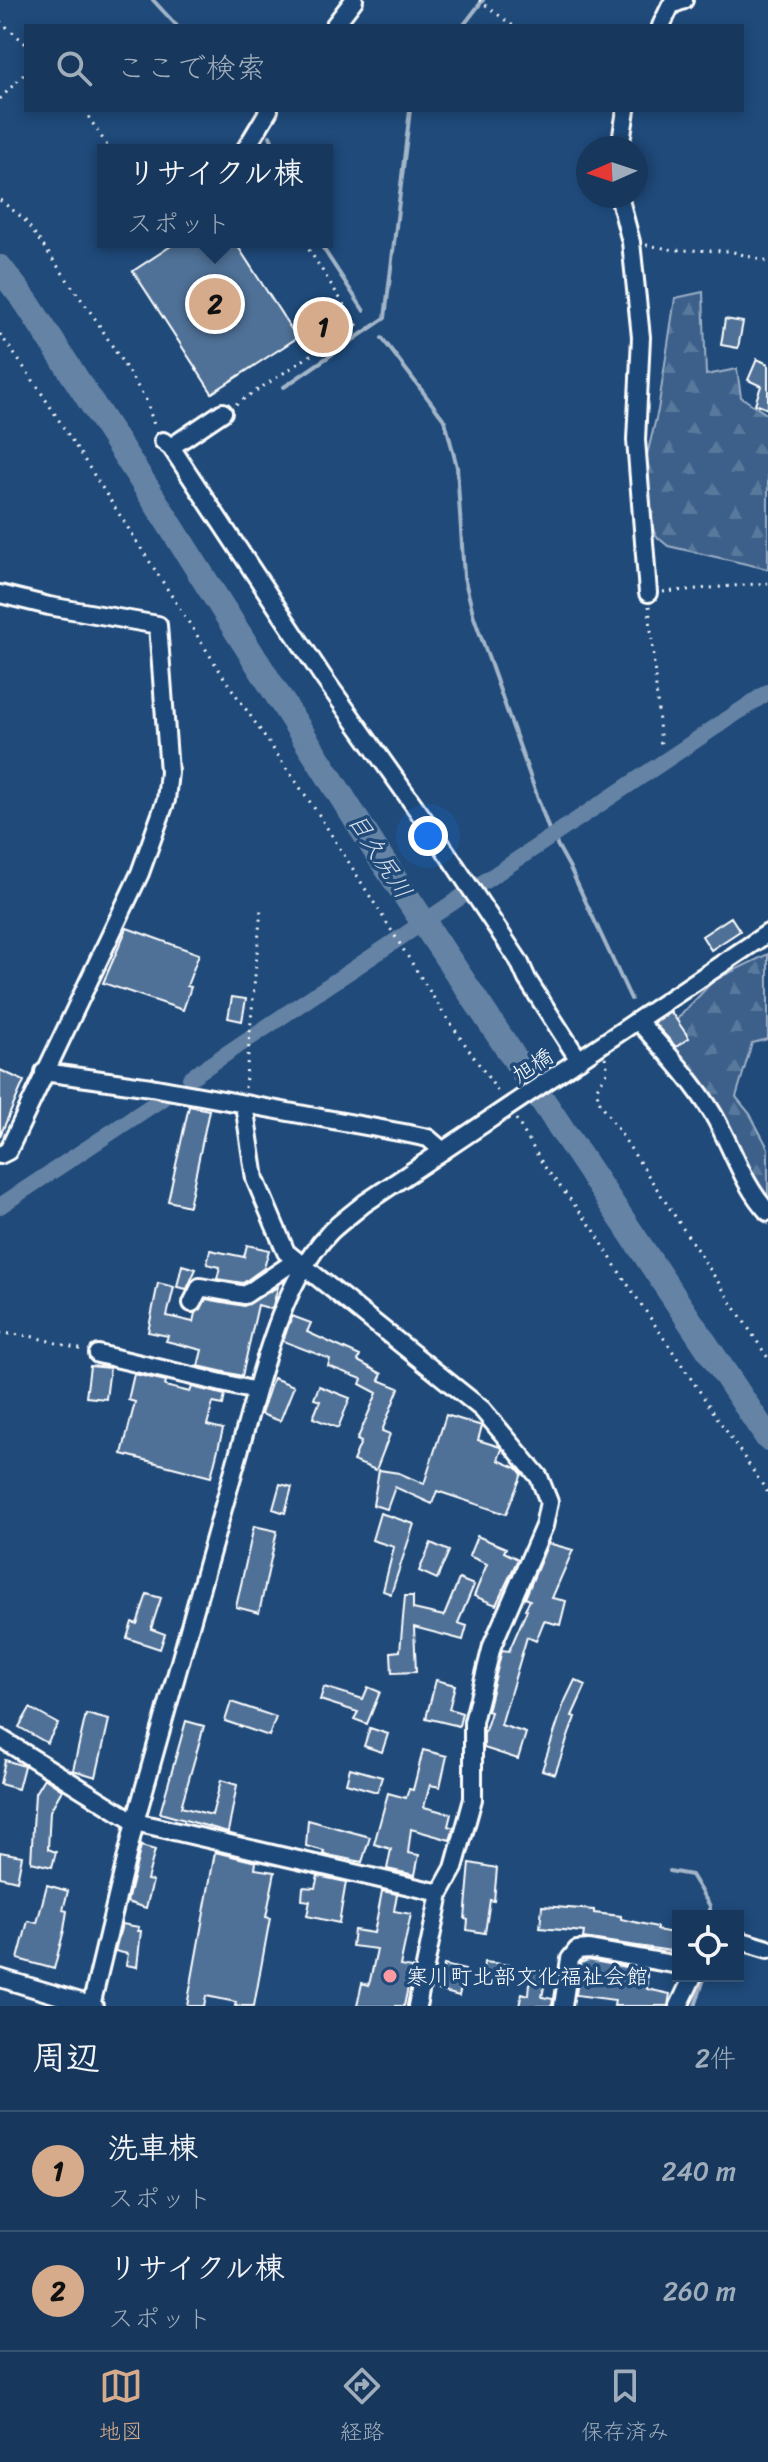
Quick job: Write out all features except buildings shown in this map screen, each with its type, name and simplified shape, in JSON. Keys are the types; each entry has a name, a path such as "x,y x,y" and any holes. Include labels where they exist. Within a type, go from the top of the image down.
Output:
{"street":[{"path":"336,24 354,0"},
{"path":"662,24 671,5 684,0"},
{"path":"249,144 268,112"},
{"path":"622,136 626,112"},
{"path":"622,208 631,242 641,337 636,440 648,593"},
{"path":"223,412 167,444 323,677 433,832 513,954 577,1062"},
{"path":"0,594 158,625 169,772 166,800 140,873 8,1151 0,1155"},
{"name":"旭橋","path":"300,1265 330,1233 365,1203 768,933"},
{"path":"638,1021 681,1070 712,1112 754,1197 768,1212"},
{"path":"44,1072 428,1138 443,1151"},
{"path":"244,1104 255,1179 286,1252 482,1409 539,1477 549,1502 544,1526 492,1646 473,1722 473,1799 454,1868 440,1893 417,2006"},
{"path":"192,1303 200,1287 245,1295 300,1265"},
{"path":"0,1978 92,2006 135,1822 277,1318 300,1265"},
{"path":"98,1354 256,1391"},
{"path":"0,1738 135,1822 440,1893"},
{"path":"744,1942 768,1949"},
{"path":"563,2006 570,1959 577,1950 589,1949 672,1964"},
{"path":"679,2006 690,1982"}],"path":[{"path":"479,0 510,24"},
{"path":"0,21 24,42"},
{"path":"0,99 24,74"},
{"path":"85,112 106,144"},
{"path":"0,200 24,219 96,320 146,400 156,430 167,444"},
{"path":"631,242 676,250 730,251 768,262"},
{"path":"223,412 357,325 308,248"},
{"path":"0,334 35,383 225,679 319,815 406,954 510,1106 544,1166 594,1230 768,1493"},
{"path":"661,746 648,593 768,583"},
{"path":"244,1104 261,909"},
{"path":"598,1048 609,1067 597,1088 598,1099 768,1358"},
{"path":"0,1333 30,1336 98,1354"}],"green space":[{"path":"703,292 706,375 737,369 741,397 768,415 768,569 668,546 656,536 649,518 646,459 658,410 675,298"},
{"path":"768,954 768,1039 752,1043 736,1097 750,1114 768,1148 768,1224 760,1219 724,1137 677,1057 675,1028 678,1018 714,980"}],"waterway":[{"path":"153,0 175,24"},
{"path":"465,24 483,0"},
{"path":"284,387 385,318 410,112"},
{"path":"270,136 273,144"},
{"path":"323,248 364,311"},
{"name":"目久尻川","path":"0,268 27,303 146,487 378,854 768,1438"},
{"path":"0,281 6,277"},
{"path":"382,338 445,421 457,467 464,577 474,617 549,830 631,999"},
{"path":"190,1078 768,692"},
{"path":"0,1206 163,1098"},
{"path":"669,1871 691,1875 710,1910"},
{"path":"695,2006 703,1982"}],"place":[{"name":"リサイクル棟","path":"215,304"},
{"name":"洗車棟","path":"323,327"},
{"name":"寒川町北部文化福祉会館","path":"390,1976"}]}
